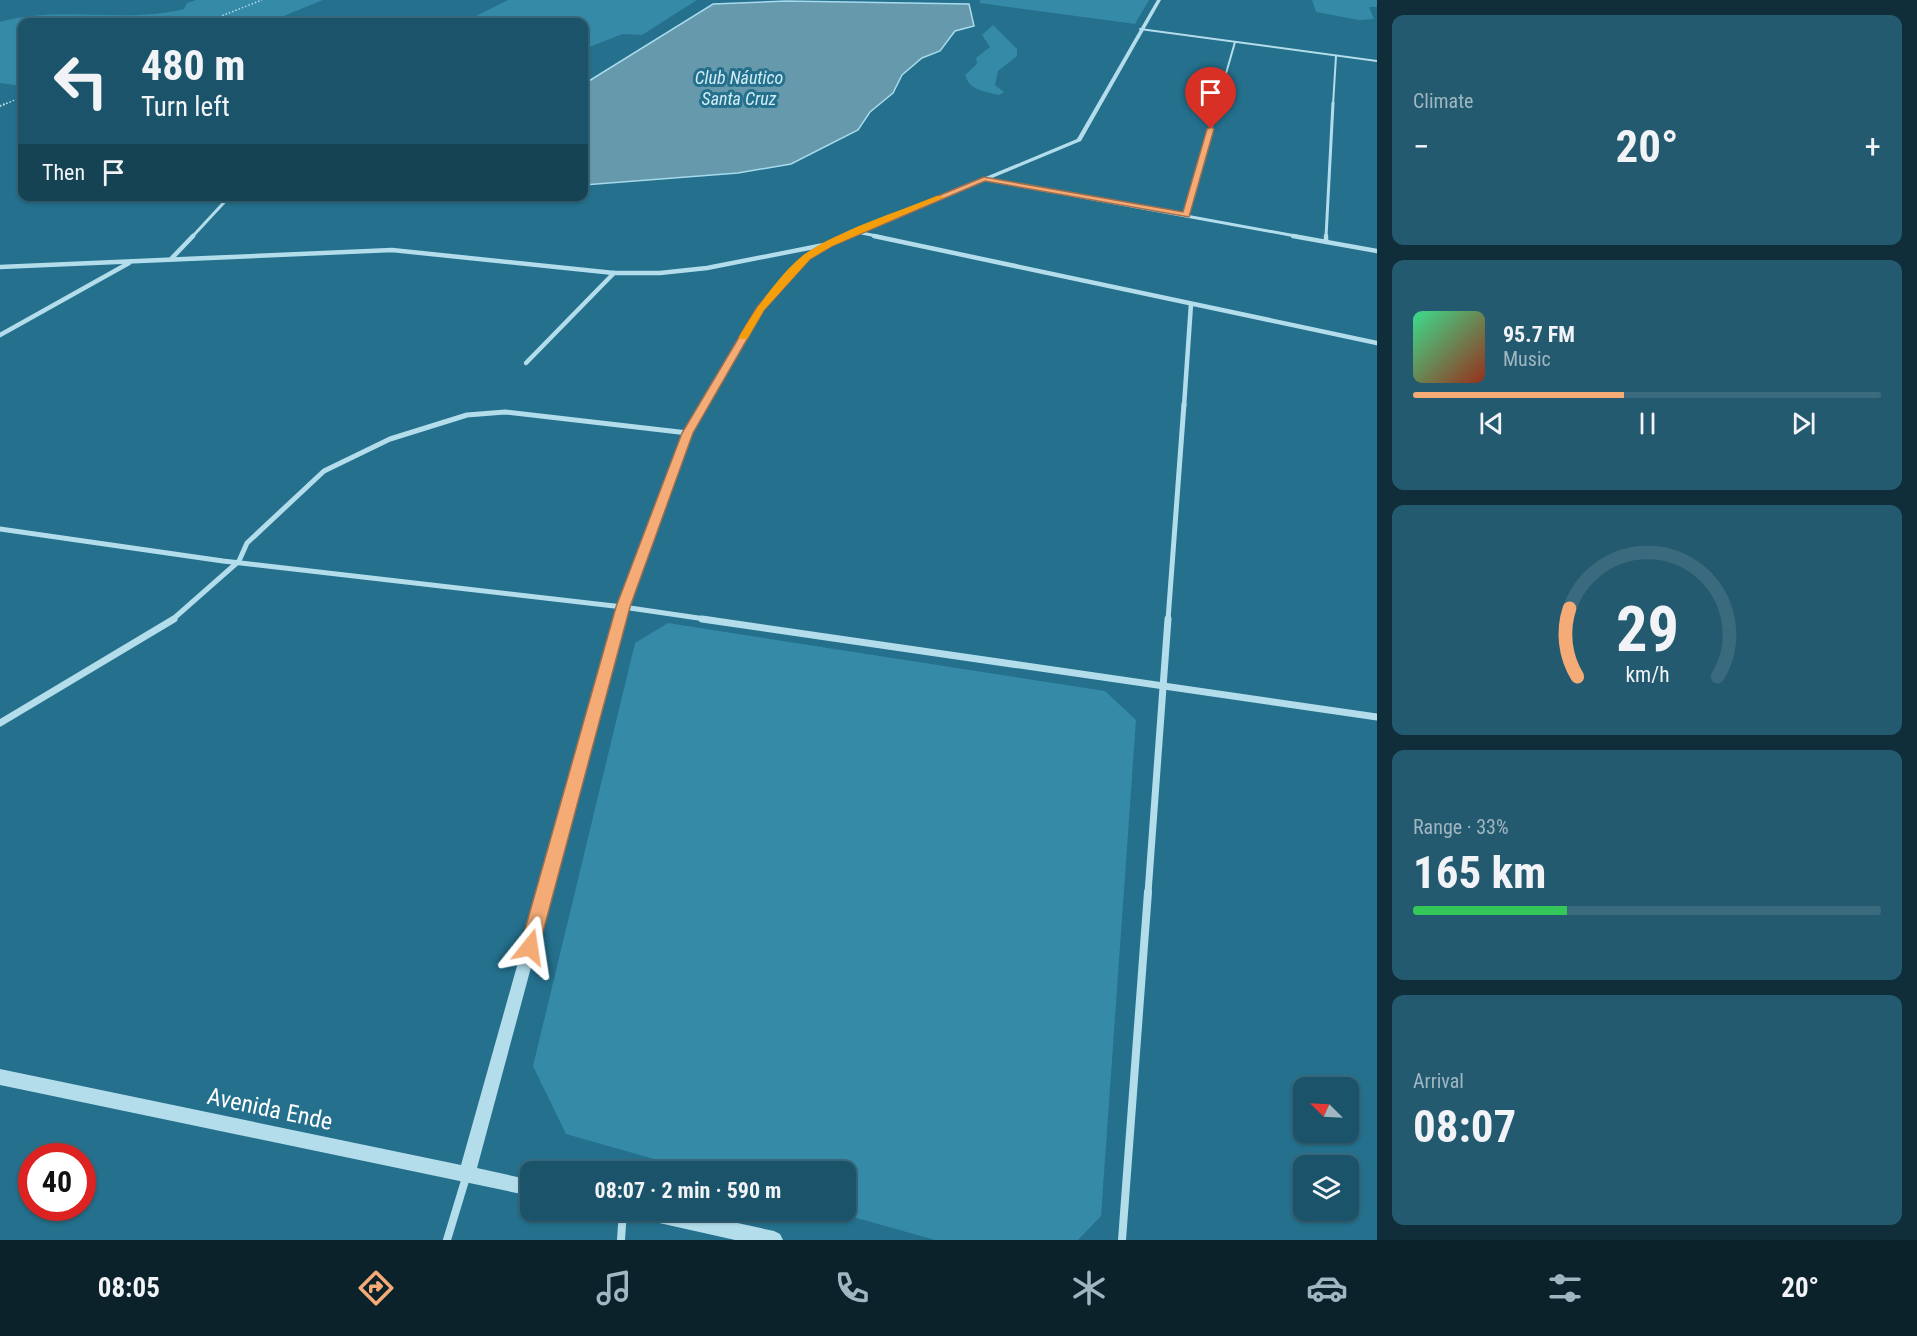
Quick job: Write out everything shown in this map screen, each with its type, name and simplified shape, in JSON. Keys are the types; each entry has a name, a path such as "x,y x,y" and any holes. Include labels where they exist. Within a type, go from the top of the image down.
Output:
{"street":[{"path":"447,1240 623,607 688,433 760,309 807,257 829,244 1079,140 1140,29 1159,0"},
{"path":"1140,29 1377,61"},
{"path":"1186,215 1235,42"},
{"path":"1326,242 1336,56"},
{"path":"984,179 1377,251"},
{"path":"172,259 226,201"},
{"path":"857,232 1377,343"},
{"path":"0,267 392,250 614,273 660,273 707,268 829,244"},
{"path":"0,335 132,262"},
{"path":"526,363 614,273"},
{"path":"1122,1240 1191,304"},
{"path":"0,723 180,615 238,561 247,543 324,471 390,439 467,415 505,412 688,433"},
{"path":"0,529 238,561 623,607 1162,688 1377,717"},
{"name":"Avenida Ende","path":"0,1077 520,1186"},
{"path":"621,1240 622,1221"},
{"path":"687,1221 774,1240"}],"path":[{"path":"216,18 262,0"},
{"path":"0,106 18,98"}],"shaded area":[{"path":"196,0 323,0 279,18 18,18 70,14 139,15 184,9 187,3"},
{"path":"508,0 697,0 642,35 623,34 588,47 588,18 472,18"},
{"path":"980,0 1149,0 1135,24 980,3"},
{"path":"1312,0 1377,0 1377,7 1369,7 1374,19 1359,20 1316,12"},
{"path":"18,18 18,85 0,83 0,22"},
{"path":"993,25 1017,49 1017,56 998,71 995,85 1004,92 999,95 974,87 965,75 977,64 976,58 990,47 982,35"},
{"path":"668,623 1105,691 1136,720 1101,1216 1078,1240 935,1240 856,1218 856,1161 661,1161 566,1134 533,1066 635,643"}],"water":[{"name":"Club Náutico Santa Cruz","path":"786,1 969,4 974,26 955,31 940,51 922,58 902,75 893,93 870,112 858,130 791,164 738,173 588,185 588,82 713,4"}],"slow traffic":[{"path":"744,337 760,309 807,257 829,244 940,197"}],"route":[{"path":"530,947 623,607 688,433 760,309 807,257 829,244 984,179 1186,215 1211,129"}]}
